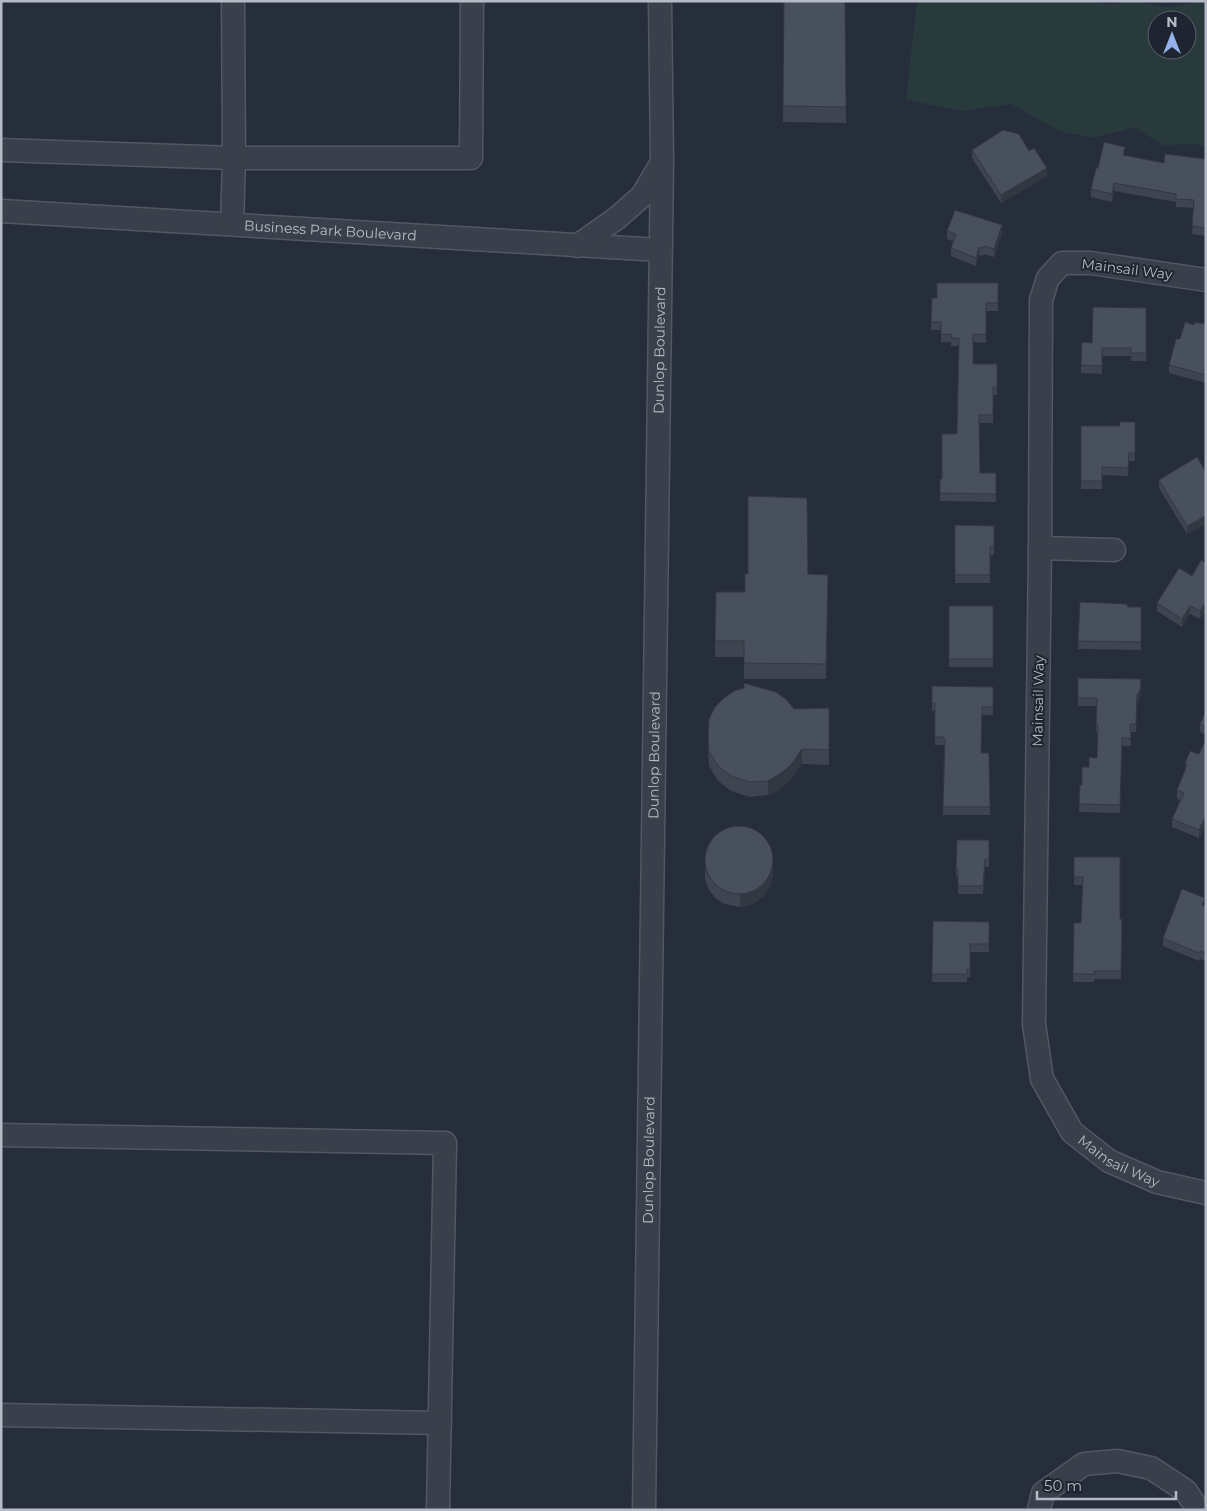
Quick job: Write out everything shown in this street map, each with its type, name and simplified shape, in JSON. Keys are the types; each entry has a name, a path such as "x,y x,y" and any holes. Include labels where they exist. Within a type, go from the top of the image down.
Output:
{"street":[{"path":"232,224 234,1"},
{"path":"1,150 234,158 471,158 472,1"},
{"name":"Dunlop Boulevard","path":"644,1510 662,161 660,1"},
{"path":"577,246 617,218 642,196 662,161"},
{"name":"Business Park Boulevard","path":"1,211 660,250"},
{"name":"Mainsail Way","path":"1206,280 1090,263 1062,263 1048,278 1040,300 1040,548 1034,1024 1042,1080 1072,1132 1109,1161 1157,1182 1206,1193"},
{"path":"1040,548 1114,550"},
{"path":"1,1135 445,1143 438,1510"},
{"path":"1,1415 440,1423"},
{"path":"1039,1510 1043,1493 1084,1464 1117,1461 1151,1468 1186,1491 1198,1510"}],"shaded area":[{"path":"917,1 1094,1 1109,4 1132,1 1167,7 1206,1 1206,148 1198,144 1162,145 1135,127 1094,138 1059,131 1011,104 963,111 906,100"}],"building":[{"path":"784,1 845,1 846,107 783,106"},
{"path":"1003,130 1019,134 1029,151 1034,148 1047,168 1001,195 972,150"},
{"path":"1104,142 1125,147 1123,155 1164,163 1165,154 1206,159 1206,228 1192,226 1194,200 1176,199 1176,194 1114,183 1112,194 1091,189"},
{"path":"955,210 1002,225 994,249 984,246 983,248 979,247 976,258 951,248 956,234 947,231"},
{"path":"937,283 998,283 998,303 986,303 986,335 973,334 973,364 997,364 997,387 993,387 993,415 979,415 980,473 996,473 996,494 940,493 940,479 942,479 942,434 957,434 959,338 951,338 951,334 941,334 941,322 931,322 932,298 937,298"},
{"path":"1093,307 1146,308 1146,353 1131,353 1131,348 1102,348 1102,366 1081,365 1082,342 1092,343"},
{"path":"1185,322 1194,325 1195,322 1206,323 1206,375 1169,365 1176,339 1180,339"},
{"path":"1120,422 1135,422 1135,453 1129,453 1128,468 1102,467 1102,481 1081,481 1081,426 1120,426"},
{"path":"1197,457 1206,472 1206,516 1187,526 1159,480"},
{"path":"748,496 807,498 808,574 828,575 826,664 744,663 744,641 715,641 716,592 745,592 745,574 748,574"},
{"path":"955,525 994,526 994,547 990,547 990,575 955,575"},
{"path":"1201,560 1206,563 1206,602 1200,611 1190,606 1182,619 1157,603 1179,568 1192,576"},
{"path":"1080,602 1127,604 1128,607 1141,607 1141,642 1078,641"},
{"path":"949,606 993,606 993,659 949,659"},
{"path":"1078,678 1141,679 1140,690 1137,695 1136,724 1130,724 1131,738 1122,738 1120,805 1079,804 1082,767 1089,767 1089,757 1097,758 1098,724 1096,724 1097,698 1078,698"},
{"path":"744,683 776,692 787,700 794,709 829,708 829,750 802,749 791,765 768,781 750,782 731,776 718,766 709,752 709,719 715,707 734,691 744,688"},
{"path":"932,686 993,687 993,707 982,707 981,753 989,753 990,807 943,807 945,740 943,737 935,737 935,703 932,703"},
{"path":"1206,711 1206,727 1200,724"},
{"path":"1206,739 1206,815 1199,830 1172,819 1184,793 1177,790 1187,765 1185,764 1190,751 1199,754"},
{"path":"746,826 758,832 767,841 773,853 771,873 763,884 746,894 732,894 715,884 707,873 705,853 715,836 726,828"},
{"path":"957,840 989,840 989,859 985,859 983,886 958,886 958,869 956,869"},
{"path":"1074,857 1120,857 1121,971 1094,971 1094,974 1073,974 1074,923 1081,923 1083,877 1074,877"},
{"path":"1182,889 1205,898 1202,905 1206,906 1206,953 1200,951 1199,953 1163,938"},
{"path":"933,921 989,922 989,944 970,944 970,969 967,969 967,974 932,974"}]}
